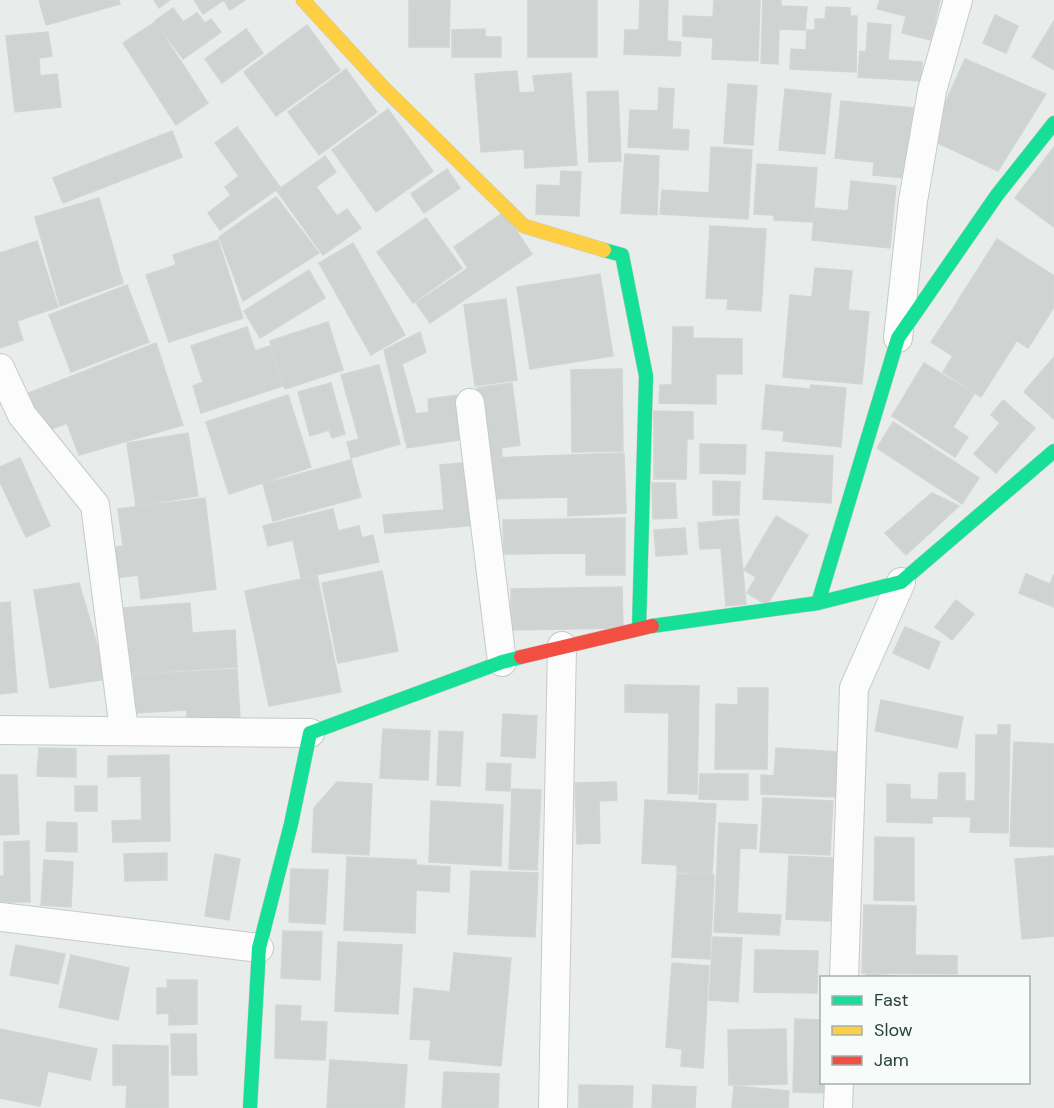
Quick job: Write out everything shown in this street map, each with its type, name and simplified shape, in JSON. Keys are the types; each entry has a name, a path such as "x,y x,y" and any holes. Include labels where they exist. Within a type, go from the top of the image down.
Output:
{"street":[{"path":"303,0 383,87 524,226 622,255 646,376 639,628"},
{"path":"818,603 898,338 913,201 930,102 958,0"},
{"path":"898,338 997,195 1054,123"},
{"path":"0,368 22,415 95,505 124,730"},
{"path":"470,404 502,663"},
{"path":"844,976 854,688 902,582 1054,451"},
{"path":"0,730 310,733 502,663 562,646 639,628 818,603 902,582"},
{"path":"553,1108 562,646"},
{"path":"250,1108 259,948 291,824 310,733"},
{"path":"0,917 259,948"},
{"path":"838,1108 839,1084"}],"building":[{"path":"39,0 119,0 120,4 46,25"},
{"path":"154,0 170,0 159,8"},
{"path":"194,0 224,0 203,14"},
{"path":"224,0 245,0 230,10"},
{"path":"409,0 450,0 449,47 409,47"},
{"path":"528,0 597,0 597,57 528,57"},
{"path":"640,0 668,0 667,41 681,42 680,56 624,54 625,30 639,30"},
{"path":"714,0 760,0 758,61 712,59 713,38 683,36 683,16 713,17"},
{"path":"763,0 781,0 781,6 807,7 805,30 779,29 778,64 761,63"},
{"path":"880,0 940,0 931,40 902,33 906,16 877,9"},
{"path":"826,7 850,8 850,16 857,16 856,72 790,69 791,49 806,50 807,30 815,30 815,19 825,19"},
{"path":"173,8 183,22 197,13 205,23 211,19 221,32 183,59 155,21"},
{"path":"995,15 1018,26 1006,53 983,43"},
{"path":"1054,21 1054,70 1032,57"},
{"path":"155,22 208,103 176,125 123,43"},
{"path":"868,23 891,25 888,60 922,62 921,81 858,77 860,51 866,52"},
{"path":"307,25 340,70 276,116 244,72"},
{"path":"246,29 263,53 222,83 205,59"},
{"path":"485,29 485,37 501,37 501,57 452,57 452,30"},
{"path":"48,32 52,56 39,58 40,76 57,74 61,107 15,112 6,36"},
{"path":"965,59 1046,94 998,171 929,139"},
{"path":"346,69 377,112 319,155 288,112"},
{"path":"517,71 519,93 535,92 533,76 571,73 577,165 525,168 524,149 481,152 475,74"},
{"path":"728,84 757,86 753,145 724,143"},
{"path":"659,88 674,89 672,129 689,130 688,150 628,147 630,110 658,111"},
{"path":"785,89 831,94 825,154 779,150"},
{"path":"618,91 621,161 589,162 587,92"},
{"path":"841,101 913,108 906,178 873,175 874,162 835,158"},
{"path":"388,109 433,171 376,212 332,150"},
{"path":"237,127 280,187 220,230 208,213 231,195 225,187 239,176 215,143"},
{"path":"172,131 182,157 63,203 53,178"},
{"path":"711,147 752,150 748,219 660,214 662,190 709,193"},
{"path":"1054,147 1054,227 1015,198"},
{"path":"625,154 659,156 657,215 621,213"},
{"path":"325,156 336,172 316,187 337,216 347,209 361,228 323,255 277,191"},
{"path":"757,164 817,168 813,222 774,220 774,215 754,214"},
{"path":"447,169 460,188 424,213 411,194"},
{"path":"561,171 581,172 579,216 536,214 537,185 560,186"},
{"path":"851,181 896,186 890,248 812,240 815,208 848,211"},
{"path":"276,197 319,253 243,301 219,237"},
{"path":"99,198 123,283 60,306 35,217"},
{"path":"504,212 532,254 430,323 416,303 468,268 454,247"},
{"path":"426,218 462,268 413,303 377,252"},
{"path":"710,226 766,229 761,311 727,309 728,299 706,298"},
{"path":"997,239 1054,276 1054,307 1028,348 957,302"},
{"path":"218,240 243,318 169,342 146,275 176,265 173,255"},
{"path":"37,241 58,307 17,321 23,340 0,348 0,253"},
{"path":"353,243 405,335 371,355 319,263"},
{"path":"815,268 852,271 848,310 869,312 862,384 783,377 790,295 812,297"},
{"path":"309,270 325,298 260,338 244,311"},
{"path":"600,274 613,356 530,369 517,287"},
{"path":"127,285 149,342 71,372 49,315"},
{"path":"506,299 517,380 475,386 464,305"},
{"path":"957,303 1016,342 981,397 943,372 953,356 931,342"},
{"path":"328,322 343,370 285,389 270,341"},
{"path":"247,327 255,351 270,346 283,386 201,413 193,386 203,382 191,346"},
{"path":"673,327 693,327 693,338 742,339 742,374 716,374 716,404 659,403 660,385 672,385"},
{"path":"420,332 426,352 402,364 416,414 429,412 428,399 459,395 465,439 407,448 384,350"},
{"path":"156,343 183,425 79,455 67,423 44,432 29,393"},
{"path":"1054,357 1054,419 1024,392"},
{"path":"924,363 974,394 953,427 968,437 955,457 892,416"},
{"path":"379,365 400,444 351,458 347,442 359,439 341,375"},
{"path":"622,369 623,451 572,452 571,370"},
{"path":"331,383 345,434 332,438 329,430 310,436 298,392"},
{"path":"512,383 520,445 501,448 502,456 486,458 477,388"},
{"path":"766,385 810,389 811,385 846,388 841,447 783,441 784,431 762,429"},
{"path":"288,395 311,467 229,494 206,422"},
{"path":"1003,400 1035,428 996,473 974,454 1000,423 991,415"},
{"path":"654,411 693,412 693,439 687,439 686,479 654,479"},
{"path":"893,422 979,478 962,504 877,448"},
{"path":"188,433 198,496 136,506 127,443"},
{"path":"700,444 746,445 745,474 700,473"},
{"path":"766,452 833,456 831,503 763,499"},
{"path":"624,453 626,513 568,516 568,497 491,499 490,458"},
{"path":"20,458 50,526 26,537 0,482 0,467"},
{"path":"351,460 361,497 273,521 263,484"},
{"path":"473,462 478,525 385,533 383,515 444,510 440,465"},
{"path":"713,481 740,482 739,515 713,515"},
{"path":"652,483 675,483 677,518 653,519"},
{"path":"932,493 959,506 906,555 885,533"},
{"path":"205,498 216,589 141,599 138,575 110,579 106,549 123,546 118,509"},
{"path":"333,509 338,531 359,526 362,538 373,535 379,562 301,578 293,540 268,546 263,526"},
{"path":"776,516 808,535 767,605 747,593 756,577 744,570"},
{"path":"625,518 625,575 586,575 586,553 504,554 503,520"},
{"path":"738,519 746,604 726,606 721,548 700,549 698,523"},
{"path":"685,528 687,554 656,556 654,530"},
{"path":"382,571 398,651 338,663 322,583"},
{"path":"1026,574 1050,584 1054,574 1054,607 1019,593"},
{"path":"317,576 341,692 269,706 245,591"},
{"path":"79,583 107,679 50,688 34,590"},
{"path":"622,587 623,628 511,630 511,589"},
{"path":"956,600 974,614 952,640 935,627"},
{"path":"10,602 17,692 0,694 0,603"},
{"path":"190,603 192,633 235,630 237,667 127,674 123,608"},
{"path":"905,627 940,642 929,669 893,653"},
{"path":"237,669 240,717 187,720 187,710 136,713 133,675"},
{"path":"625,685 699,686 697,794 668,793 669,713 625,712"},
{"path":"738,688 768,688 767,769 715,769 716,704 738,705"},
{"path":"881,700 963,717 957,748 875,731"},
{"path":"503,714 537,716 535,758 501,756"},
{"path":"998,725 1010,725 1008,833 970,832 971,817 932,816 932,823 887,822 887,784 910,785 910,799 938,800 939,773 965,773 965,801 975,801 976,735 998,735"},
{"path":"383,729 430,731 428,780 380,778"},
{"path":"439,731 463,732 460,786 437,785"},
{"path":"1014,742 1054,744 1054,847 1010,846"},
{"path":"39,748 76,749 76,777 37,776"},
{"path":"776,748 841,752 839,797 761,794 761,775 774,776"},
{"path":"169,755 170,841 113,842 112,821 142,820 141,776 108,777 108,756"},
{"path":"487,763 511,764 510,791 486,790"},
{"path":"700,774 748,774 748,800 699,799"},
{"path":"0,775 17,775 19,834 0,835"},
{"path":"337,782 372,784 369,855 312,852 314,808"},
{"path":"616,782 617,800 599,801 600,843 577,844 575,783"},
{"path":"75,786 97,786 97,811 75,811"},
{"path":"512,789 541,790 537,870 509,869"},
{"path":"763,798 833,801 830,855 760,852"},
{"path":"645,800 716,804 712,874 677,872 677,865 642,863"},
{"path":"431,801 503,805 501,866 429,862"},
{"path":"47,822 77,823 77,852 46,851"},
{"path":"719,823 757,825 756,849 740,848 737,913 781,915 779,935 714,932"},
{"path":"875,837 914,838 914,901 874,900"},
{"path":"29,841 30,902 0,902 0,876 4,876 4,842"},
{"path":"167,853 167,880 125,881 124,854"},
{"path":"215,854 240,859 229,920 205,916"},
{"path":"789,856 833,858 830,921 786,919"},
{"path":"1054,856 1054,936 1022,939 1015,859"},
{"path":"347,857 416,860 416,865 450,867 449,892 416,890 415,933 344,930"},
{"path":"44,860 73,862 71,907 41,905"},
{"path":"291,869 328,870 325,924 289,922"},
{"path":"471,871 538,873 535,937 468,934"},
{"path":"677,874 714,875 710,959 672,957"},
{"path":"864,905 916,906 915,955 957,956 957,974 862,973"},
{"path":"283,931 322,932 320,980 281,978"},
{"path":"713,937 742,938 738,1002 709,1000"},
{"path":"338,942 402,945 398,1014 335,1011"},
{"path":"16,945 65,954 58,984 10,975"},
{"path":"755,950 818,951 817,993 754,992"},
{"path":"454,953 511,958 501,1066 429,1059 431,1040 410,1039 414,988 450,992"},
{"path":"71,955 129,968 118,1020 59,1007"},
{"path":"672,963 709,966 703,1068 681,1066 682,1049 666,1047"},
{"path":"866,974 897,976 866,976"},
{"path":"167,980 197,980 197,1024 169,1025 169,1013 157,1014 157,988 168,988"},
{"path":"276,1005 301,1006 300,1021 327,1022 325,1060 275,1058"},
{"path":"795,1019 820,1020 820,1084 824,1084 824,1093 793,1092"},
{"path":"0,1029 97,1049 90,1080 48,1071 40,1106 0,1098"},
{"path":"786,1029 787,1084 729,1085 728,1030"},
{"path":"171,1034 196,1034 197,1075 172,1075"},
{"path":"113,1045 168,1046 168,1108 126,1108 127,1085 113,1085"},
{"path":"330,1060 407,1065 404,1108 327,1108"},
{"path":"444,1072 499,1074 498,1108 442,1108"},
{"path":"579,1085 633,1086 632,1108 579,1108"},
{"path":"653,1085 696,1087 695,1108 652,1108"},
{"path":"734,1086 789,1091 788,1108 732,1108"}],"traffic: fast":[{"path":"818,603 898,338 997,195 1054,123"},
{"path":"604,250 622,255 646,376 639,628"},
{"path":"652,626 818,603 901,582 1054,451"},
{"path":"250,1108 259,948 291,824 310,733 521,657"}],"traffic: slow":[{"path":"303,0 383,87 524,226 604,250"}],"traffic: jam":[{"path":"521,657 652,626"}]}
